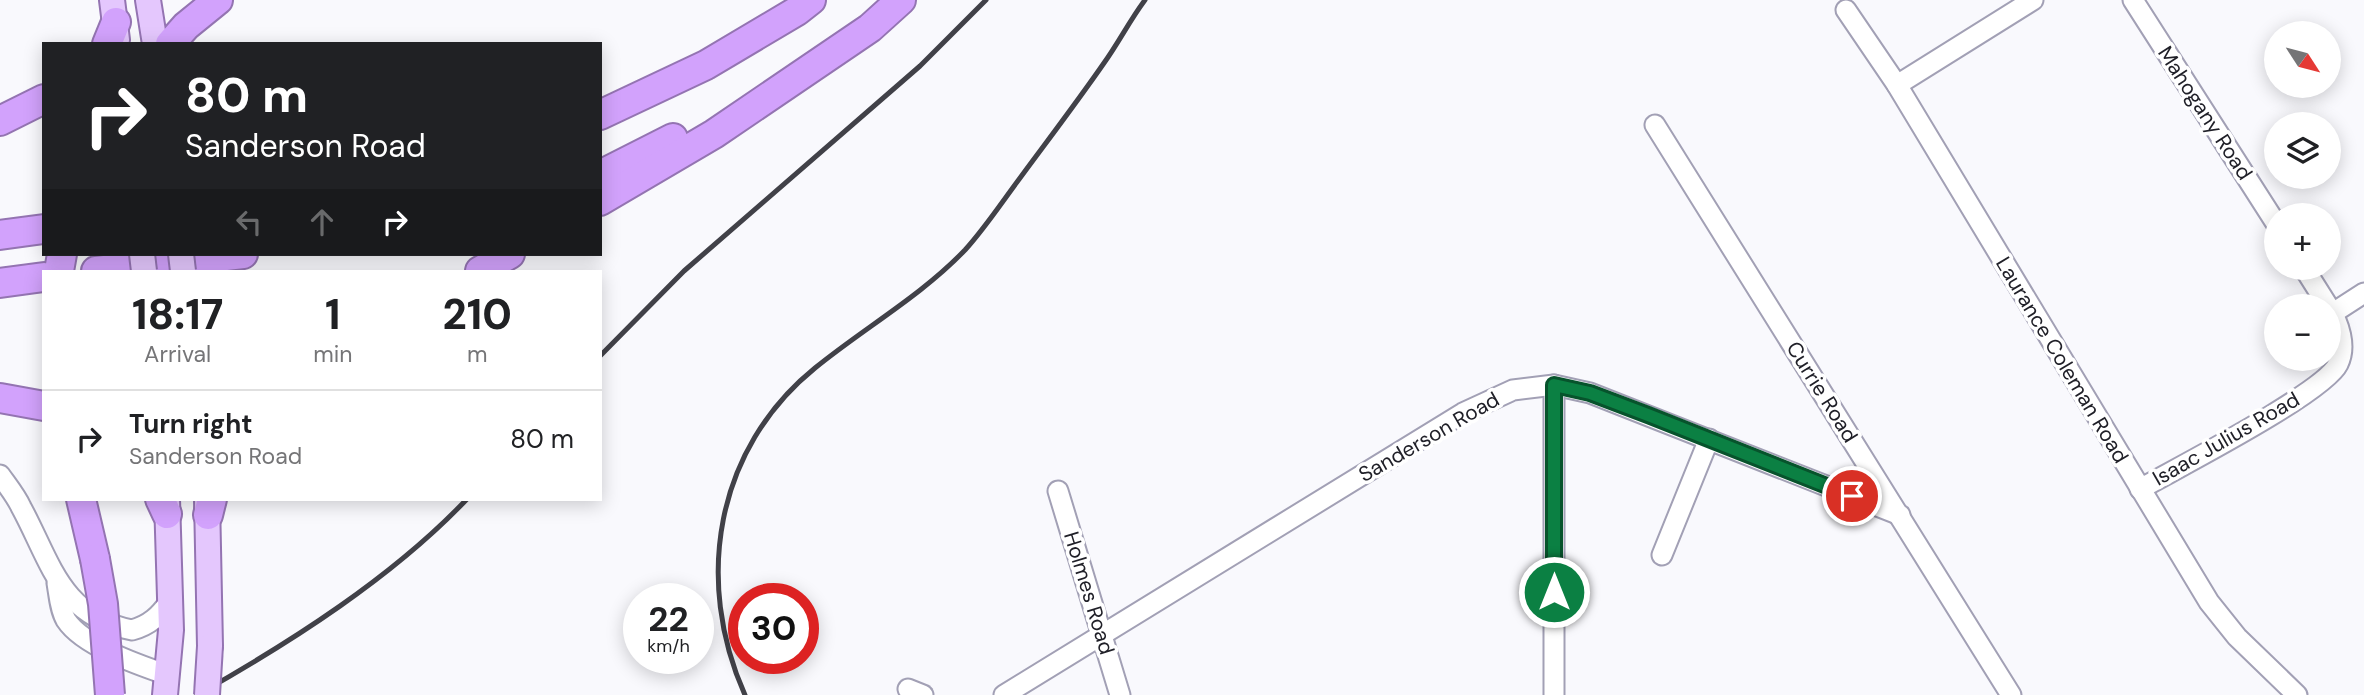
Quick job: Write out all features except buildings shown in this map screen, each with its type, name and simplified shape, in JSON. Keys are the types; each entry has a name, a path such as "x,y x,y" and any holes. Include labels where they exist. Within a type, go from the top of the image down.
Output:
{"highway":[{"path":"172,42 186,26 218,0"},
{"path":"602,115 706,65 811,0"},
{"path":"602,174 701,125 864,22 891,0"},
{"path":"602,200 714,134 870,28 901,0"},
{"path":"1,121 42,100"},
{"path":"1,121 42,108"},
{"path":"0,235 42,229"},
{"path":"105,270 226,256"},
{"path":"482,270 506,256"},
{"path":"0,283 42,278"},
{"path":"0,398 42,405"},
{"path":"81,501 103,604 110,695"}],"main road":[{"path":"148,0 155,42"},
{"path":"165,504 170,601 166,687"},
{"path":"207,695 210,646 209,504"}],"street":[{"path":"1898,85 2033,0"},
{"name":"Mahogany Road","path":"2133,0 2264,205"},
{"name":"Laurance Coleman Road","path":"1846,10 1898,85 2209,602 2237,637 2297,695"},
{"name":"Currie Road","path":"1655,125 2011,695"},
{"path":"2341,304 2364,293"},
{"name":"Isaac Julius Road","path":"2140,489 2281,409 2325,380 2332,371"},
{"path":"1554,385 1554,695"},
{"name":"Sanderson Road","path":"1004,695 1464,413 1513,390 1554,385 1590,393 1900,515"},
{"path":"1662,555 1709,439"},
{"path":"0,475 20,504 56,578 69,597 81,608 120,628 132,631 150,624 160,616 170,601"},
{"name":"Holmes Road","path":"1058,491 1120,695"},
{"path":"56,578 62,613 68,623 79,633 166,687"}],"railway":[{"path":"602,354 684,271 920,66 986,0"},
{"path":"745,695 729,652 720,607 718,563 723,519 735,477 755,437 781,401 815,368 911,297 965,250 1083,92 1145,0"},
{"path":"197,695 340,606 407,555 465,501"}],"route":[{"path":"1554,592 1554,385 1590,393 1852,496"}]}
